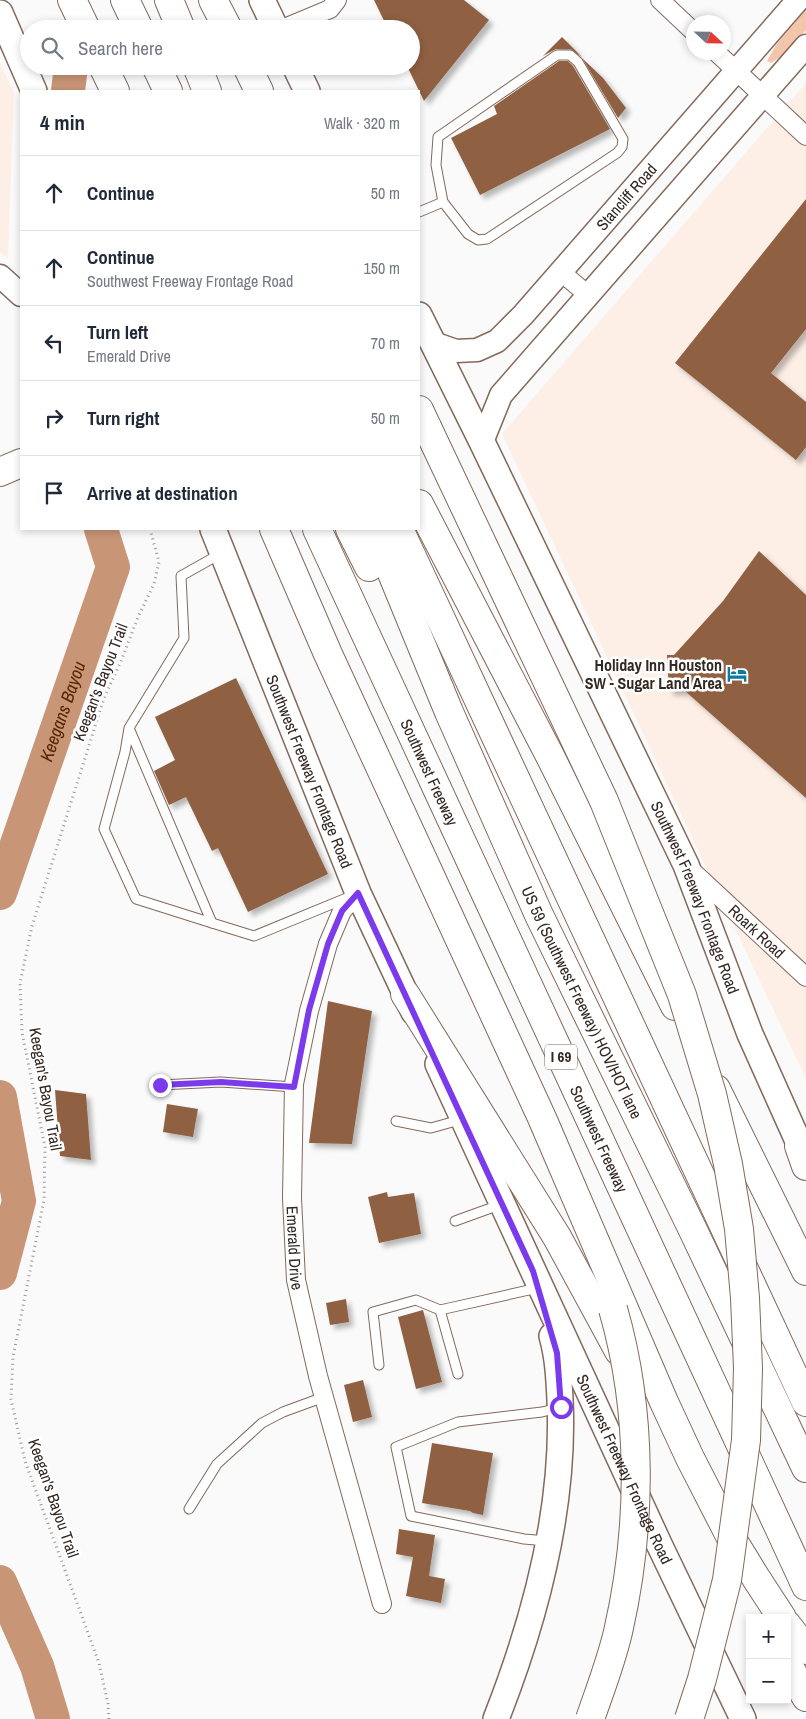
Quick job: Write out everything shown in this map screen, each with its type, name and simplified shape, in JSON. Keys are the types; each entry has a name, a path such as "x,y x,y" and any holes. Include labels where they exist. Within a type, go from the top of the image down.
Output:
{"highway":[{"path":"72,0 82,20"},
{"path":"108,0 117,20"},
{"path":"125,0 135,20"},
{"path":"169,0 177,20"},
{"path":"213,0 223,20"},
{"path":"142,75 149,90"},
{"path":"160,75 168,90"},
{"path":"200,75 207,90"},
{"path":"251,75 259,90"},
{"path":"420,412 607,810 682,995 712,1094 728,1164 739,1229 745,1298 748,1368 746,1440 728,1580 702,1679 688,1719"},
{"path":"0,456 20,447"},
{"path":"0,472 20,463"},
{"path":"420,506 549,754 806,1271"},
{"path":"274,530 328,654 523,1075 690,1458 729,1534 779,1614"},
{"name":"Southwest Freeway","path":"317,530 806,1586"},
{"path":"350,530 441,716 482,786"},
{"name":"US 59 (Southwest Freeway) HOV/HOT lane","path":"372,530 449,712 539,915 691,1226 806,1468"},
{"path":"399,530 806,1402"},
{"path":"405,994 557,1237 761,1614"},
{"path":"590,1719 618,1632 630,1565 635,1498 636,1458 630,1396 603,1258"},
{"path":"791,1630 806,1650"},
{"path":"791,1670 806,1697"}],"main road":[{"path":"262,0 272,20"},
{"path":"0,13 20,57"},
{"path":"27,75 34,90"},
{"path":"299,75 307,90"},
{"name":"Southwest Freeway Frontage Road","path":"420,317 686,866 750,1034 804,1157"},
{"name":"Southwest Freeway Frontage Road","path":"213,530 358,893 502,1204 535,1280 743,1719"},
{"path":"496,1719 537,1598 549,1541 560,1458 561,1407 557,1353 535,1280"}],"street":[{"path":"304,20 330,9 338,0"},
{"path":"660,0 686,24"},
{"name":"Stancliff Road","path":"433,343 456,351 476,350 497,341 561,272 798,0"},
{"path":"482,442 500,395 806,46"},
{"path":"724,60 806,136"},
{"path":"561,272 588,296"},
{"path":"0,276 20,294"},
{"name":"Roark Road","path":"686,866 806,977"},
{"name":"Emerald Drive","path":"358,893 342,911 328,944 309,1010 294,1087 292,1198 296,1280 324,1397 382,1604"}],"lane":[{"path":"557,55 570,55 578,62 623,139 622,147 617,153 487,239 478,240 468,234 443,202 436,165 438,137 557,55"},
{"path":"420,212 443,202"},
{"path":"222,552 181,576 184,638 129,728 125,752 104,829 136,898 254,936 358,893"},
{"path":"129,728 212,923"},
{"path":"160,1085 221,1082 294,1087"},
{"path":"396,1121 431,1128 463,1119"},
{"path":"454,1221 502,1204"},
{"path":"380,1365 373,1312 416,1300 440,1310 535,1280"},
{"path":"440,1310 458,1374"},
{"path":"189,1510 217,1464 262,1423 283,1412 324,1397"},
{"path":"549,1541 524,1539 411,1516 396,1447 458,1422 542,1412 561,1407"}],"path":[{"name":"Keegan's Bayou Trail","path":"109,1719 108,1704 99,1663 25,1461 12,1399 13,1357 44,1200 45,1147 22,1032 20,983 32,926 104,698 154,584 159,562 150,530"}],"shaded area":[{"path":"806,9 806,30 785,54 771,63 767,61 776,45"},
{"path":"0,63 14,92 8,259 0,252"},
{"path":"806,83 806,1079 502,434"}],"building":[{"path":"374,0 464,0 489,20 424,101 411,75 420,75 420,20 384,20"},
{"path":"562,37 582,57 570,49 556,49 543,56"},
{"path":"582,58 603,78 626,108 618,118"},
{"path":"559,61 568,61 573,66 610,129 480,195 451,138 497,114 494,106"},
{"path":"806,199 806,329 771,373 806,402 806,447 796,460 675,363"},
{"name":"Holiday Inn Houston SW - Sugar Land Area","path":"759,551 806,595 806,798 685,691 669,691 667,655 674,655 723,601"},
{"path":"236,678 328,874 248,912 218,848 212,851 186,797 169,805 154,771 175,760 155,717"},
{"path":"328,1001 372,1011 352,1144 309,1143"},
{"path":"55,1090 86,1094 91,1160 60,1156"},
{"path":"167,1104 198,1109 193,1137 163,1132"},
{"path":"387,1192 388,1197 414,1193 421,1234 379,1243 368,1197"},
{"path":"346,1299 349,1322 330,1325 326,1303"},
{"path":"423,1310 442,1382 416,1389 398,1317"},
{"path":"363,1380 372,1417 353,1422 344,1385"},
{"path":"432,1443 493,1453 483,1515 422,1503"},
{"path":"399,1529 435,1535 429,1576 445,1579 441,1603 406,1596 413,1557 396,1554"}],"waterway":[{"name":"Keegans Bayou","path":"68,90 70,75"},
{"name":"Keegans Bayou","path":"0,893 113,567 101,530"},
{"name":"Keegans Bayou","path":"0,1097 19,1201 0,1273"},
{"name":"Keegans Bayou","path":"0,1582 37,1666 53,1719"}],"place":[{"name":"Holiday Inn Houston SW - Sugar Land Area","path":"737,674"}],"route":[{"path":"160,1085 221,1082 294,1087 309,1010 328,944 342,911 358,893 533,1271 557,1353 561,1407"}]}
